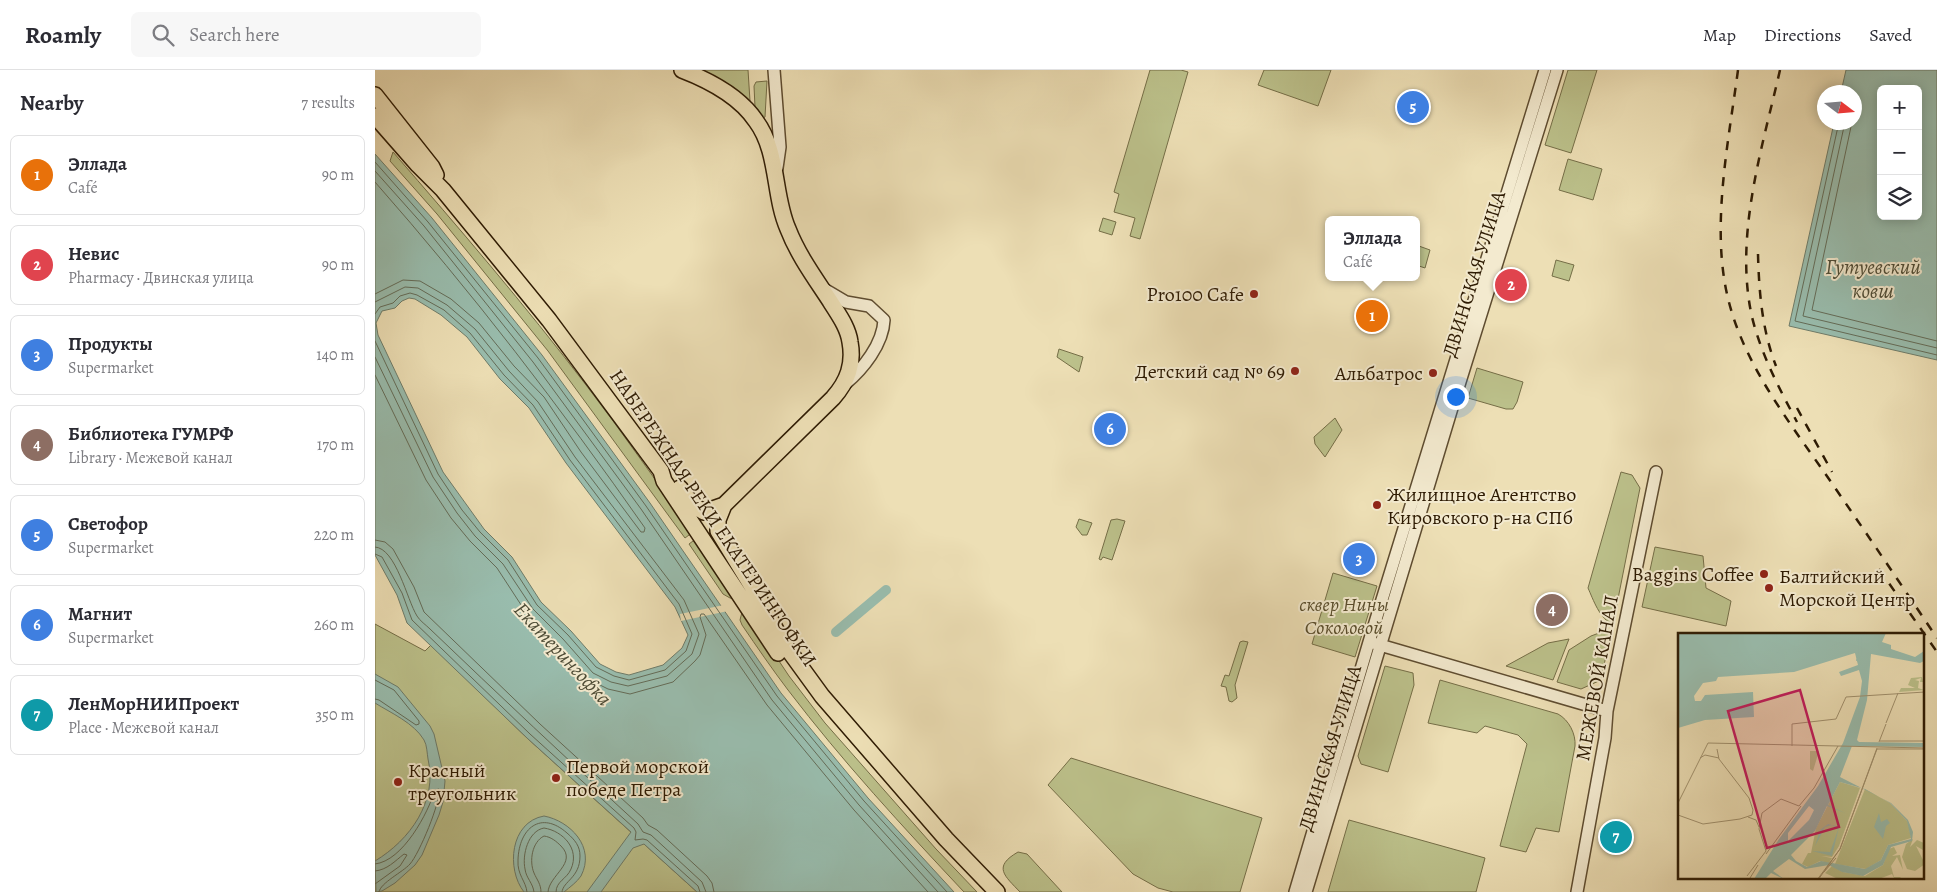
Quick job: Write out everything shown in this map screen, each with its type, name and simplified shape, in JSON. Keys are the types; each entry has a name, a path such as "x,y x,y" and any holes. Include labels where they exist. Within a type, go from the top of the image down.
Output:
{"main road":[{"path":"661,471 671,476 698,509 708,512 724,505 845,384 850,369 851,352 850,339 842,320 799,254 787,229 779,199 776,175 765,136 757,121 748,110 722,90 700,77 682,70"},
{"path":"375,95 433,167 443,190"},
{"name":"НАБЕРЕЖНАЯ РЕКИ ЕКАТЕРИНГОФКИ","path":"375,116 443,190 549,320 661,471 664,481 783,660 813,700 933,838 984,892"},
{"name":"НАБЕРЕЖНАЯ РЕКИ ЕКАТЕРИНГОФКИ","path":"724,505 717,526 720,536 752,587 782,641 822,696 947,839 997,892"}],"street":[{"path":"774,70 780,147 776,175"},
{"name":"ДВИНСКАЯ УЛИЦА","path":"1295,892 1369,642 1545,70"},
{"name":"ДВИНСКАЯ УЛИЦА","path":"1306,892 1557,70"},
{"path":"822,288 847,302 869,306 884,320 884,328 870,355 859,372 845,384"},
{"name":"МЕЖЕВОЙ КАНАЛ","path":"1577,892 1605,738 1607,711 1656,472"},
{"path":"1369,642 1607,711"}],"green space":[{"path":"700,70 748,70 750,101 749,102"},
{"path":"1150,70 1181,70 1188,72 1140,239 1130,236 1135,218 1114,212 1119,194 1114,192"},
{"path":"1264,70 1331,70 1318,106 1258,85"},
{"path":"1568,70 1597,70 1571,153 1545,145"},
{"path":"767,81 765,117 763,118 755,107 754,86 756,82"},
{"path":"393,152 563,355 693,532 685,538 548,351 437,214 390,161"},
{"path":"1568,159 1602,169 1593,200 1559,190"},
{"path":"1103,218 1116,222 1112,235 1099,231"},
{"path":"1420,246 1430,250 1425,268 1420,266"},
{"path":"1556,260 1574,265 1569,281 1552,276"},
{"path":"1059,349 1083,357 1079,372 1057,357"},
{"path":"1477,368 1523,382 1513,409 1506,409 1468,398"},
{"path":"1335,418 1342,430 1325,457 1315,444 1314,437"},
{"path":"1621,472 1632,475 1640,488 1613,624 1608,622 1601,614 1588,588"},
{"path":"1079,519 1092,523 1087,535 1082,535 1076,527"},
{"path":"1111,520 1125,521 1112,560 1103,557 1101,560 1099,559"},
{"path":"697,538 738,600 723,594 689,544"},
{"path":"1655,547 1703,556 1706,588 1731,601 1726,626 1642,607"},
{"name":"сквер Нины Соколовой","path":"1333,573 1377,586 1355,657 1312,644"},
{"path":"742,612 747,613 789,676 825,723 936,849 977,892 964,892 851,768 782,682 742,625 740,620"},
{"path":"375,624 425,651 431,645 527,738 697,892 375,892"},
{"path":"1607,630 1611,631 1601,680 1581,689 1557,682 1569,650 1591,636"},
{"path":"1569,639 1553,680 1506,666 1548,643"},
{"path":"1240,642 1248,642 1235,685 1237,698 1232,702 1229,701 1226,687 1221,686 1225,675 1229,676"},
{"path":"1385,666 1413,673 1414,685 1388,772 1361,764 1358,756"},
{"path":"1440,680 1558,714 1568,724 1574,737 1575,746 1559,832 1536,828 1526,852 1500,846 1527,744 1518,735 1485,726 1477,733 1428,723"},
{"path":"1071,758 1262,818 1240,892 1173,892 1158,888 1133,874 1048,785"},
{"path":"1349,820 1485,858 1476,892 1328,892"},
{"path":"1018,852 1027,854 1062,892 1020,892 1006,876 1003,867 1010,857"}],"water":[{"name":"Гутуевский ковш","path":"1846,70 1937,70 1937,360 1789,326 1832,130 1862,130 1862,85 1843,85"},
{"name":"Екатерингофка","path":"375,154 432,218 542,355 650,503 781,693 868,798 954,892 697,892 644,844 633,848 601,892 587,892 631,832 527,738 407,623 397,595 375,555","holes":["409,298 415,299 441,315 467,337 500,379 529,408 566,463 675,607 688,635 682,648 663,665 629,675 616,672 600,664 571,631 541,602 512,557 484,529 443,472 378,335 376,323 382,311 395,308 402,301"]},
{"path":"375,674 398,687 430,726 434,734 445,781 443,802 439,815 422,855 415,865 395,883 382,891 376,892 375,861 388,852 410,831 425,804 429,790 430,775 426,744 420,734 402,719 375,703"},
{"path":"544,816 563,823 578,837 583,846 585,865 581,876 564,892 524,892 518,882 515,871 513,859 515,848 518,837 524,827 533,820"}],"pier":[{"path":"724,605 728,611 681,621 680,614"}],"waterway":[{"path":"836,632 886,590"}],"railway":[{"path":"1738,70 1721,204 1721,231 1725,284 1741,338 1753,364 1782,412 1937,638"},
{"path":"1780,70 1758,162 1748,224 1747,286 1752,317 1765,358 1797,422"},
{"path":"1758,254 1762,311 1767,339 1776,366"},
{"path":"1797,408 1832,472"},
{"path":"1879,569 1924,633"},
{"path":"1925,635 1937,652"}],"place":[{"name":"Светофор","path":"1413,107"},
{"name":"Невис","path":"1511,285"},
{"name":"Pro100 Cafe","path":"1254,294"},
{"name":"Эллада","path":"1372,316"},
{"name":"Детский сад № 69","path":"1295,371"},
{"name":"Альбатрос","path":"1433,373"},
{"name":"Магнит","path":"1110,429"},
{"name":"Жилищное Агентство Кировского р-на СПб","path":"1377,505"},
{"name":"Продукты","path":"1359,559"},
{"name":"Baggins Coffee","path":"1764,574"},
{"name":"Балтийский Морской Центр","path":"1769,588"},
{"name":"Библиотека ГУМРФ","path":"1552,610"},
{"name":"Первой морской победе Петра","path":"556,778"},
{"name":"Красный треугольник","path":"398,782"},
{"name":"ЛенМорНИИПроект","path":"1616,837"}]}
